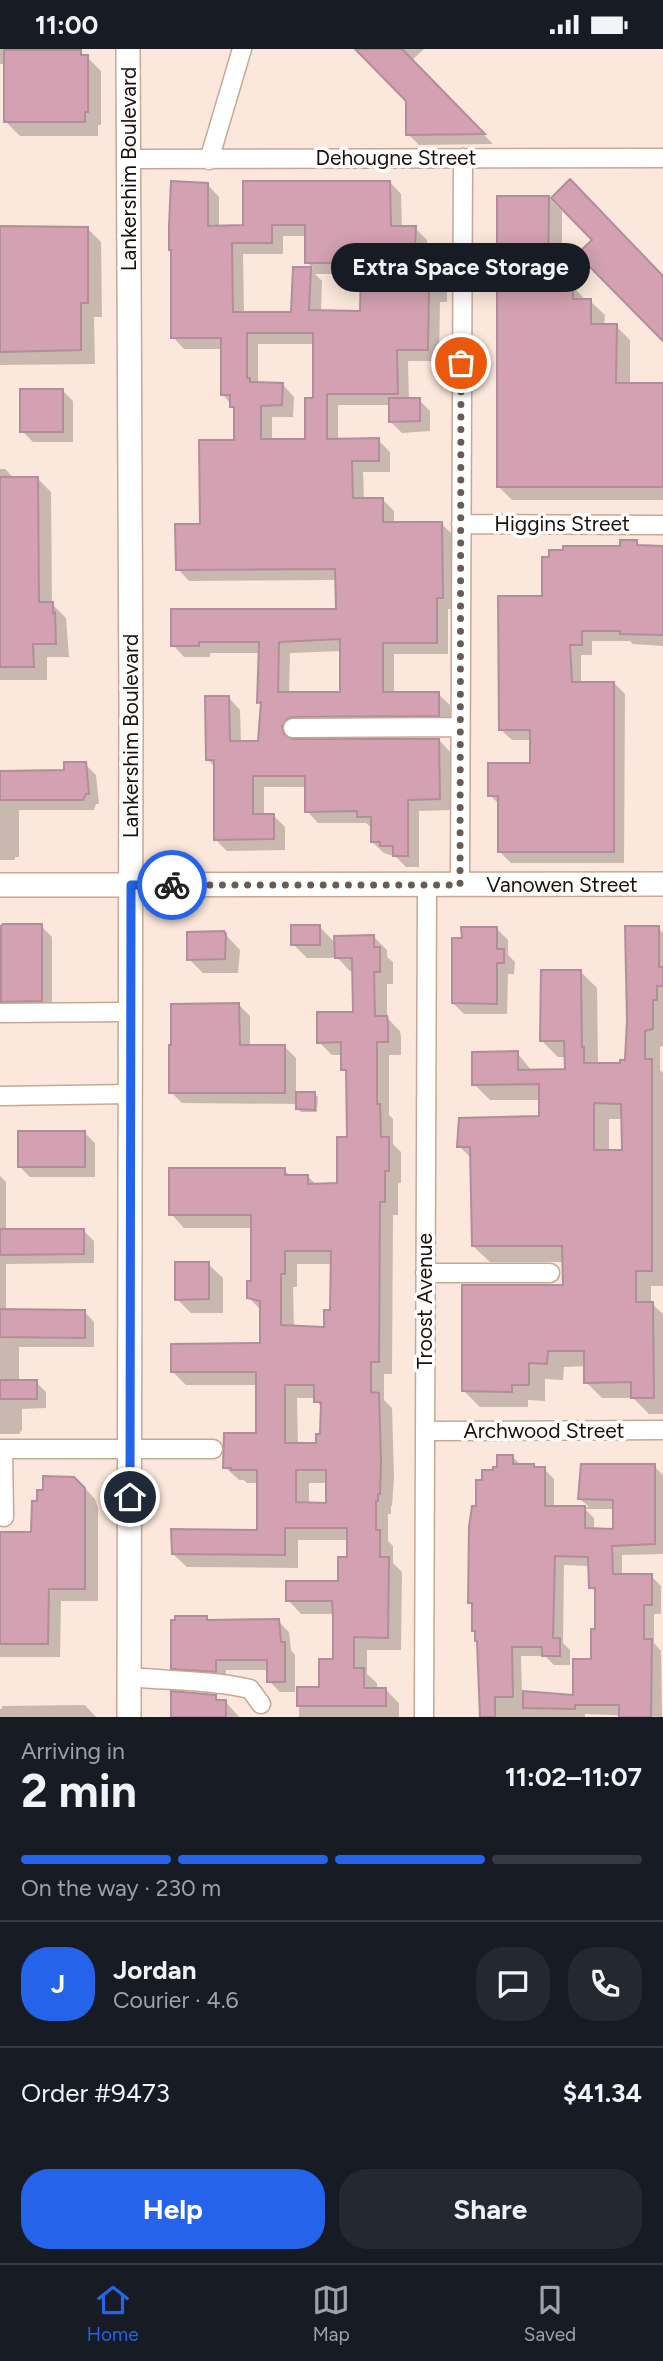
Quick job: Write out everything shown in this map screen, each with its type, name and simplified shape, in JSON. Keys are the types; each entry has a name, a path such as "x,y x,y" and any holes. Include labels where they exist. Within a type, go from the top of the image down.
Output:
{"main road":[{"name":"Lankershim Boulevard","path":"128,49 130,1717"},
{"name":"Vanowen Street","path":"0,885 663,884"}],"street":[{"path":"209,160 242,49"},
{"path":"460,885 463,158"},
{"name":"Dehougne Street","path":"129,159 663,158"},
{"name":"Higgins Street","path":"461,524 663,525"},
{"path":"293,728 460,727"},
{"name":"Troost Avenue","path":"424,1717 427,885"},
{"path":"0,1013 131,1012"},
{"path":"0,1096 131,1094"},
{"path":"425,1273 550,1273"},
{"name":"Archwood Street","path":"425,1431 663,1430"},
{"path":"4,1517 2,1449 214,1449"},
{"path":"130,1677 174,1682 222,1683 250,1689 261,1704"}],"building":[{"path":"355,49 402,49 485,134 406,135 406,101"},
{"path":"4,50 81,50 81,55 88,55 88,112 85,112 85,122 4,122"},
{"path":"570,179 663,276 663,341 577,254 592,240 551,198"},
{"path":"171,181 208,183 208,226 243,225 243,181 390,181 391,226 416,226 414,267 436,267 436,291 429,291 428,350 397,350 398,394 327,394 327,439 379,438 379,461 352,461 353,498 383,498 383,522 442,522 443,598 437,598 437,643 383,643 383,692 439,692 439,716 293,717 287,719 282,727 284,734 293,739 439,739 440,799 408,800 408,856 393,856 393,846 380,846 380,842 371,842 371,817 357,817 357,811 305,812 305,776 253,776 253,814 274,814 274,839 214,840 214,760 206,760 205,696 229,696 230,741 258,741 261,702 257,703 259,642 199,642 199,646 171,646 171,609 336,609 335,569 176,570 175,524 200,524 199,440 234,440 234,407 230,407 230,395 221,395 221,338 171,338","holes":["272,225 305,225 305,263 361,266 360,311 309,310 311,267 293,267 291,312 233,312 232,243 272,243","247,333 313,333 313,398 305,398 305,439 261,439 261,406 282,405 283,383 250,382 250,378 247,378","340,639 340,692 278,692 279,642"]},
{"path":"497,196 549,196 548,283 573,283 573,299 591,299 591,324 617,324 616,383 663,383 663,487 497,487"},
{"path":"0,226 88,227 88,303 81,303 81,350 0,352"},
{"path":"20,389 63,389 63,432 20,432"},
{"path":"389,398 420,398 420,421 389,422"},
{"path":"0,477 38,477 39,602 53,602 56,644 33,644 34,667 0,667"},
{"path":"620,540 637,540 637,545 663,546 663,635 582,631 582,645 570,645 572,682 614,682 614,852 498,852 498,796 488,796 488,763 530,763 530,730 499,730 498,596 542,596 542,557 549,557 549,550 563,550 563,546 620,546"},
{"path":"64,762 86,762 89,794 86,794 83,800 0,800 0,771 64,770"},
{"path":"3,924 42,924 42,1001 1,1002"},
{"path":"291,925 320,925 320,945 291,945"},
{"path":"625,926 659,926 659,967 663,967 663,986 657,986 657,1000 653,1000 653,1029 645,1031 645,1059 652,1059 652,1271 636,1271 636,1302 653,1302 654,1398 631,1398 631,1382 584,1383 584,1351 548,1351 547,1364 529,1363 529,1385 512,1385 512,1392 462,1391 462,1285 563,1285 562,1246 472,1246 470,1147 457,1147 459,1118 539,1116 539,1084 472,1085 472,1052 518,1051 518,1070 565,1069 564,1041 540,1041 541,970 581,970 584,1063 620,1063 620,1060 625,1060","holes":["594,1103 621,1104 622,1150 594,1150"]},
{"path":"461,927 497,927 497,949 504,949 504,963 497,963 497,1004 452,1003 452,938 462,938"},
{"path":"224,931 225,959 187,960 187,932"},
{"path":"374,935 374,947 380,947 380,972 374,972 375,1016 387,1016 388,1022 388,1042 377,1042 377,1104 380,1104 381,1137 389,1137 389,1171 385,1171 385,1202 380,1202 379,1362 371,1362 371,1392 379,1393 381,1462 380,1494 376,1501 376,1530 380,1530 380,1557 389,1557 388,1638 354,1637 354,1668 364,1668 364,1688 386,1688 386,1706 297,1706 297,1687 319,1687 319,1659 333,1659 332,1601 286,1601 286,1581 338,1581 338,1557 347,1557 347,1528 285,1528 285,1555 172,1554 171,1529 257,1530 257,1470 223,1468 224,1433 256,1433 256,1372 171,1372 171,1344 260,1343 260,1301 247,1298 247,1281 251,1281 251,1215 169,1215 169,1168 285,1168 285,1175 308,1175 308,1184 337,1183 337,1137 347,1137 346,1070 341,1070 341,1042 317,1043 317,1012 353,1012 352,958 335,958 334,936","holes":["285,1251 331,1251 330,1310 324,1310 324,1327 281,1325 281,1274 285,1274","285,1385 314,1385 314,1402 321,1402 320,1434 316,1434 316,1443 285,1443","296,1470 326,1470 326,1503 296,1502"]},
{"path":"239,1003 240,1045 285,1045 285,1093 169,1093 171,1004"},
{"path":"296,1092 315,1092 315,1110 296,1109"},
{"path":"18,1131 85,1131 85,1167 18,1167"},
{"path":"0,1229 84,1229 84,1254 0,1255"},
{"path":"175,1262 209,1262 209,1299 175,1300"},
{"path":"0,1309 85,1310 85,1338 0,1337"},
{"path":"0,1380 37,1380 37,1399 0,1399"},
{"path":"497,1455 513,1455 513,1464 545,1467 545,1506 585,1506 585,1528 613,1529 613,1500 578,1499 581,1464 655,1464 655,1544 612,1546 613,1574 652,1574 652,1605 644,1605 644,1639 652,1639 651,1717 619,1717 619,1705 575,1705 575,1709 523,1708 523,1691 573,1695 573,1659 591,1659 591,1629 595,1629 595,1588 589,1588 588,1557 555,1556 553,1638 560,1638 560,1656 542,1656 542,1647 512,1647 513,1697 495,1697 495,1717 480,1717 477,1641 475,1631 472,1631 472,1603 468,1603 469,1527 472,1506 476,1506 476,1480 482,1480 482,1470 493,1470 493,1467 497,1467"},
{"path":"43,1476 74,1477 85,1488 85,1589 49,1589 48,1644 0,1644 0,1532 31,1532 32,1501 37,1501 37,1490 43,1490"},
{"path":"175,1616 207,1616 207,1620 279,1619 281,1642 285,1642 285,1682 267,1682 267,1660 216,1660 216,1672 171,1669 171,1620 175,1620"},
{"path":"171,1691 216,1695 216,1700 226,1700 226,1717 171,1717"}],"way so far":[{"path":"172,885 460,885 461,363"}],"place":[{"name":"Extra Space Storage","path":"461,363"}],"route":[{"path":"130,1497 131,885 172,885"}]}
